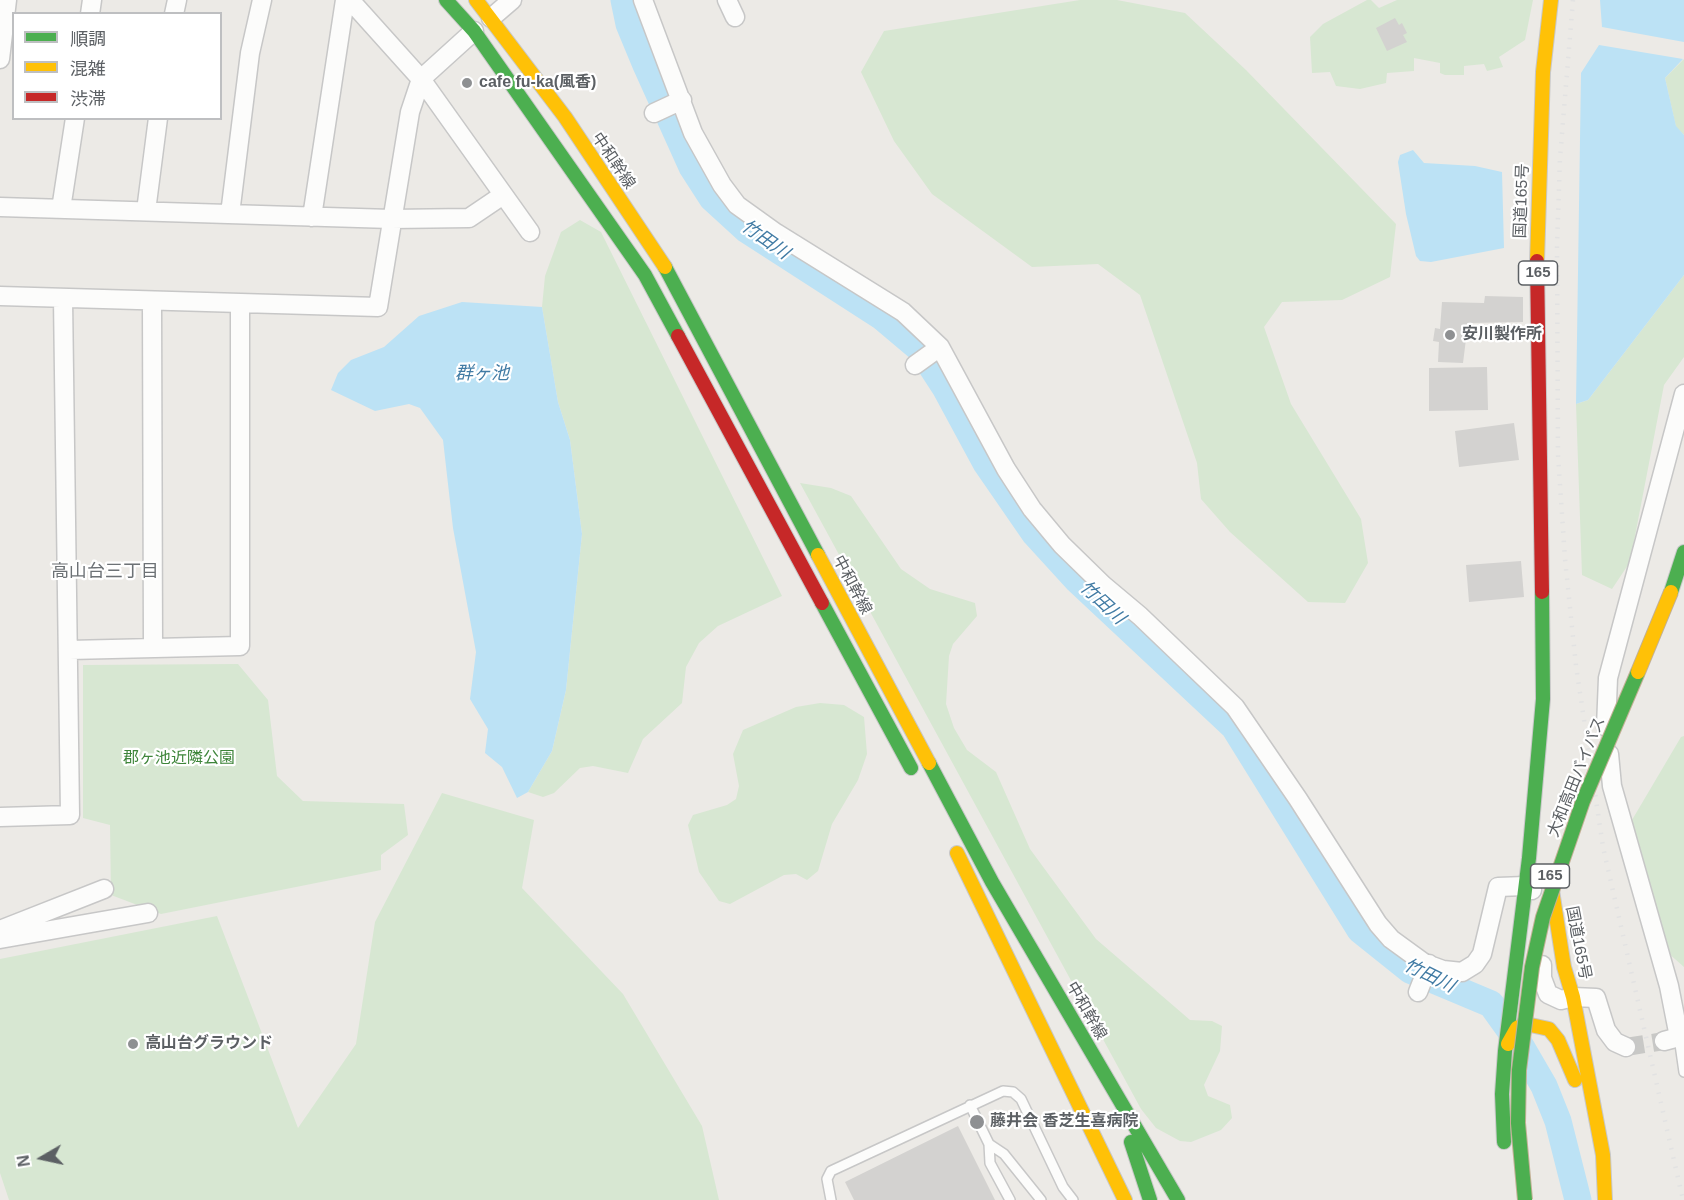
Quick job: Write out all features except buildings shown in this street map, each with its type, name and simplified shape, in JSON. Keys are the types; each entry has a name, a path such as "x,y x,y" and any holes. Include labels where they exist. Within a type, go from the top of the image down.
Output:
{"main road":[{"path":"446,0 474,31 645,275 916,777"},
{"name":"中和幹線","path":"476,0 565,117 666,269 992,882 1178,1200"},
{"name":"国道165号","path":"1551,0 1543,72 1537,242 1538,453 1553,671 1552,762"},
{"name":"国道165号","path":"1506,1161 1502,1094 1505,1051 1544,699 1543,547"},
{"name":"大和高田バイパス","path":"1525,1200 1518,1123 1519,1070 1532,967 1543,917 1583,801 1671,592 1684,552"},
{"path":"950,839 1125,1200"},
{"name":"国道165号","path":"1548,859 1564,967 1573,997 1603,1155 1605,1200"},
{"name":"165","path":"1505,1051 1516,1028 1526,1024 1549,1029 1558,1040 1575,1080 1599,1200"},
{"path":"1119,1101 1123,1123 1139,1158 1149,1200"}],"street":[{"path":"0,59 7,0"},
{"path":"230,214 250,53 262,0"},
{"path":"312,217 347,0"},
{"path":"347,0 422,79 530,232"},
{"path":"491,18 512,0"},
{"path":"643,0 693,133 707,161 737,205 776,233 903,312 940,347 1006,469 1032,509 1062,545 1103,585 1140,616 1235,707 1298,799 1378,924 1404,951 1443,970 1462,972 1475,964 1482,954 1498,887 1525,886 1538,894 1541,903 1542,978 1548,994 1561,1000 1573,997 1596,998 1606,1030 1615,1042 1626,1047"},
{"path":"727,0 735,17"},
{"path":"0,297 378,307 410,112 422,79 474,31"},
{"path":"654,113 682,100"},
{"path":"61,209 75,120"},
{"path":"146,211 158,120"},
{"path":"0,207 391,219 469,218 503,195"},
{"path":"0,817 70,816 63,299"},
{"path":"152,302 153,648"},
{"path":"69,650 240,646 240,304"},
{"path":"915,365 940,347"},
{"path":"1671,1039 1670,986 1612,786 1605,717 1608,678 1620,626 1684,394"},
{"path":"0,930 104,889"},
{"path":"0,939 148,913"},
{"path":"1418,992 1429,964"}],"lane":[{"path":"1671,1039 1684,1072"},
{"path":"831,1200 828,1179 831,1171 996,1092 1013,1092 1021,1100 1063,1187 1073,1200"},
{"path":"970,1105 989,1144 990,1163 1010,1200"},
{"path":"989,1144 1004,1154 1041,1200"}],"green space":[{"path":"1080,0 1117,0 1185,13 1246,70 1396,224 1390,277 1342,300 1282,302 1264,327 1291,404 1361,519 1368,563 1345,603 1308,602 1230,532 1201,499 1197,463 1140,295 1098,264 1032,267 932,194 894,141 861,72 884,31"},
{"path":"1371,0 1379,8 1397,0 1533,0 1525,40 1499,57 1503,67 1487,71 1484,64 1464,66 1464,75 1445,75 1440,73 1440,63 1414,58 1414,71 1387,73 1386,83 1360,89 1336,86 1330,72 1312,73 1310,37 1323,24"},
{"path":"1684,59 1684,135 1676,127 1665,78"},
{"path":"580,220 601,232 782,596 718,626 699,643 686,667 682,703 643,739 628,773 593,766 580,768 554,793 543,797 528,792 552,751 566,690 582,534 570,440 558,402 542,307 545,276 561,232"},
{"path":"1684,275 1684,357 1664,385 1630,562 1612,589 1582,575 1576,404 1588,400"},
{"path":"800,483 831,488 851,496 901,569 930,589 975,603 977,616 953,644 949,656 946,704 954,728 967,750 996,772 1030,849 1096,939 1190,1020 1212,1021 1222,1026 1220,1051 1204,1085 1208,1096 1230,1105 1232,1118 1221,1130 1191,1142 1180,1141 1156,1128 1141,1109"},
{"name":"郡ヶ池近隣公園","path":"238,664 268,700 277,776 303,801 404,804 408,835 381,855 381,870 161,914 111,895 110,825 83,818 83,665"},
{"path":"820,703 844,705 864,717 867,754 858,780 832,824 818,871 807,880 796,874 784,875 730,904 719,901 699,872 688,825 693,815 727,805 736,799 739,786 733,754 743,730 796,707"},
{"path":"1684,736 1684,967 1667,952 1632,820 1681,737"},
{"path":"442,793 534,820 522,888 623,994 702,1126 719,1200 9,1200 0,1173 0,959 217,916 298,1128 356,1044 375,922"}],"water":[{"path":"1600,0 1684,0 1684,42 1602,27"},
{"path":"1599,45 1683,59 1665,78 1676,126 1684,135 1684,275 1588,400 1576,404 1581,73"},
{"path":"1413,150 1424,163 1475,166 1502,172 1504,248 1431,262 1420,261 1416,256 1406,214 1398,162 1400,155"},
{"name":"群ヶ池","path":"462,302 542,307 558,402 570,440 582,534 566,690 552,751 528,792 517,798 502,767 485,753 488,729 470,699 476,652 453,528 443,440 420,408 409,404 375,411 331,390 338,373 351,360 384,347 419,316"}],"waterway":[{"name":"竹田川","path":"624,0 629,24 646,65 692,167 712,198 747,230 882,317 920,349 946,389 986,463 1035,534 1077,580 1234,727 1360,930 1410,970 1491,1004 1519,1043 1544,1086 1558,1121 1578,1200"}],"tunnel":[{"path":"1626,1047 1664,1041"}],"railway":[{"path":"1573,0 1560,158 1557,247 1558,455 1565,559 1576,666 1603,847 1683,1200"}],"traffic: fast":[{"path":"446,0 474,31 645,275 678,336"},
{"path":"665,267 818,555"},
{"path":"1671,592 1684,552"},
{"path":"1504,1142 1502,1094 1505,1051 1529,858 1543,699 1542,592"},
{"path":"822,603 911,768"},
{"path":"1525,1200 1518,1123 1519,1070 1532,967 1543,917 1583,801 1638,672"},
{"path":"929,763 992,882 1178,1200"},
{"path":"1131,1142 1150,1200"}],"traffic: slow":[{"path":"476,0 565,117 665,267"},
{"path":"1537,261 1543,72 1551,0"},
{"path":"818,555 929,763"},
{"path":"1638,672 1671,592"},
{"path":"957,853 1125,1200"},
{"path":"1551,884 1564,967 1573,997 1603,1155 1605,1200"},
{"path":"1508,1044 1517,1028 1526,1024 1549,1029 1558,1040 1575,1080"}],"traffic: jam":[{"path":"1537,261 1542,592"},
{"path":"678,336 822,603"}],"place":[{"name":"cafe fu-ka(風香)","path":"467,83"},
{"name":"安川製作所","path":"1450,335"},
{"name":"高山台グラウンド","path":"133,1044"},
{"name":"藤井会 香芝生喜病院","path":"977,1122"}],"district":[{"name":"高山台三丁目","path":"105,572"}]}
